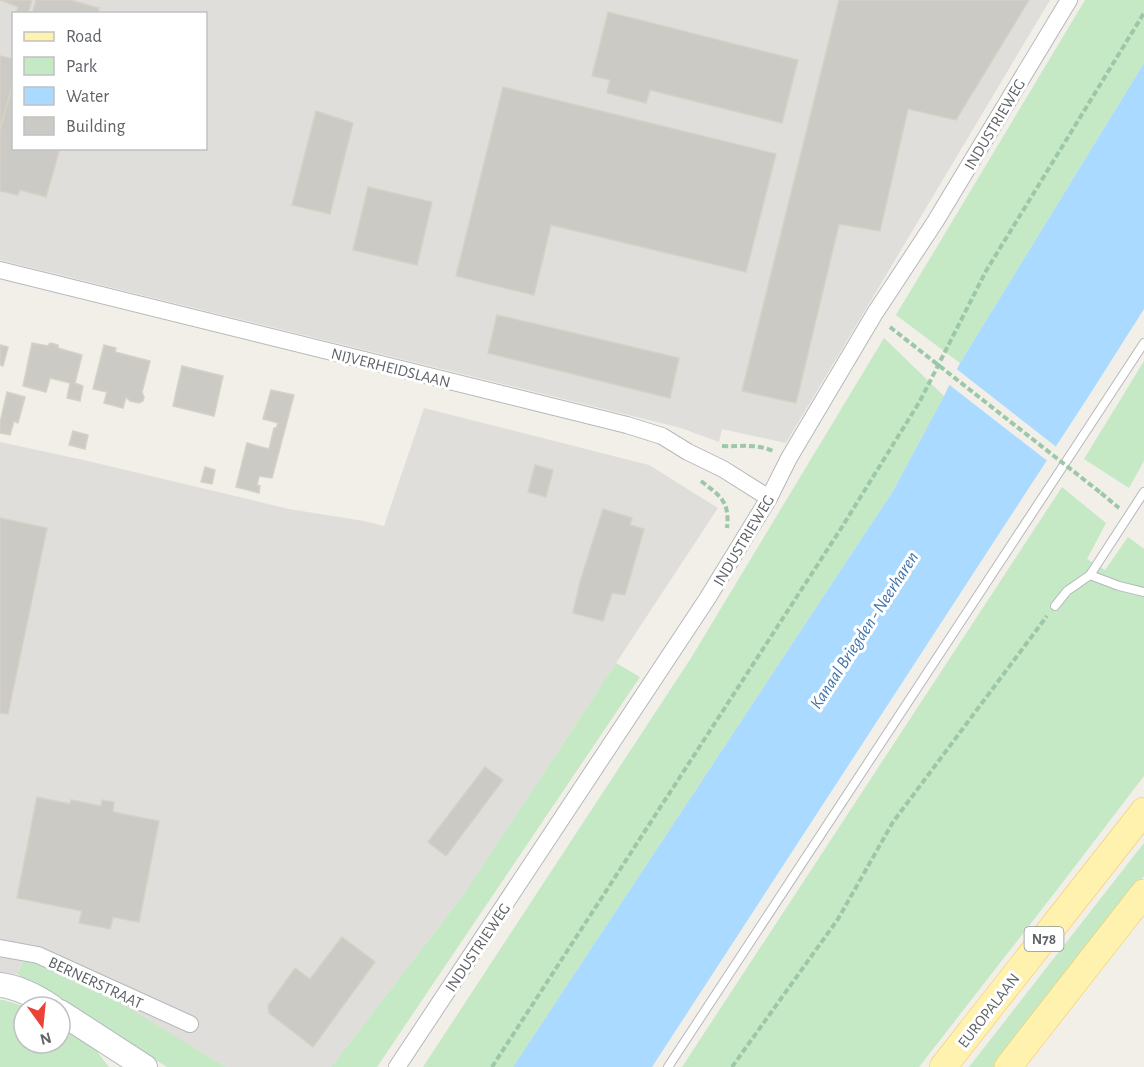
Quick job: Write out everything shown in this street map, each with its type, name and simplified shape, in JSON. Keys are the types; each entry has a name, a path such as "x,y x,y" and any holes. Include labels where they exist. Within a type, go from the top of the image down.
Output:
{"main road":[{"name":"EUROPALAAN","path":"943,1067 1144,811"},
{"path":"1008,1067 1144,893"},
{"path":"0,985 7,985 32,995"},
{"path":"72,1020 145,1067"}],"street":[{"name":"INDUSTRIEWEG","path":"397,1067 707,599 769,498 789,458 875,313 935,222 1069,0"},
{"name":"NIJVERHEIDSLAAN","path":"0,270 627,425 662,436 723,469 769,498"},
{"name":"BERNERSTRAAT","path":"0,948 38,955 190,1024"}],"lane":[{"path":"668,1067 1144,343"},
{"path":"1055,606 1066,591 1090,575 1144,492"},
{"path":"1090,575 1144,592"}],"path":[{"path":"492,1067 914,411 986,271 1144,13"},
{"path":"890,327 1128,516"},
{"path":"711,489 725,502 728,527 724,534"},
{"path":"732,1067 837,919 893,822 1055,606"}],"shaded area":[{"path":"0,0 1050,0 786,443 722,429 719,442 681,428 0,260"},
{"path":"424,408 649,465 718,508 464,894 331,1067 226,1067 102,993 24,959 17,974 0,972 0,442 289,509 384,526"}],"green space":[{"path":"1085,0 1144,0 1144,63 960,363 896,315"},
{"path":"884,338 944,396 893,491 513,1067 423,1067 691,658"},
{"path":"1144,361 1144,461 1129,488 1084,459"},
{"path":"1062,487 1106,523 1087,559 1105,570 1128,537 1144,549 1144,776 919,1067 682,1067"},
{"path":"616,663 640,677 377,1067 331,1067 464,894"},
{"path":"1144,843 1144,876 994,1067 969,1067"},
{"path":"25,958 102,992 226,1067 167,1067 72,1008 72,995 51,995 17,974"},
{"path":"0,1000 4,1000 12,1003 12,1055 72,1055 72,1032 91,1044 109,1067 0,1067"}],"water":[{"name":"Kanaal Briegden - Neerharen","path":"1144,63 1144,309 652,1067 513,1067 893,491 960,363"}],"pier":[{"path":"954,367 1059,449 1050,463 947,383"}],"building":[{"path":"0,0 32,0 29,12 17,12 18,7"},
{"path":"36,0 70,0 99,8 98,12 33,12"},
{"path":"839,0 1029,0 956,120 908,109 880,231 839,224 796,403 742,391"},
{"path":"608,12 798,60 782,123 650,90 646,103 607,93 610,80 592,76"},
{"path":"0,56 12,59 12,86 0,129"},
{"path":"503,87 776,154 746,272 551,225 534,295 456,276"},
{"path":"12,88 12,150 59,150 46,197 20,190 18,195 0,191 0,130"},
{"path":"316,111 353,123 330,214 292,205"},
{"path":"368,187 432,202 417,265 353,250"},
{"path":"497,315 679,358 670,398 488,353"},
{"path":"32,343 48,346 51,343 58,345 58,348 82,355 75,383 83,386 80,401 67,398 70,383 50,378 46,392 23,386"},
{"path":"0,345 8,347 3,366 0,365"},
{"path":"104,345 116,348 115,352 150,361 142,392 143,401 139,403 130,401 126,397 123,408 104,403 107,392 93,389"},
{"path":"182,366 223,376 214,416 173,406"},
{"path":"271,390 294,395 272,478 259,476 257,485 260,486 259,493 236,487 247,443 269,449 274,428 278,423 263,419"},
{"path":"7,392 25,397 18,423 14,421 10,435 0,433"},
{"path":"73,431 88,435 85,449 69,445"},
{"path":"535,465 553,470 546,497 528,492"},
{"path":"205,467 215,470 212,484 201,482"},
{"path":"603,509 632,518 630,525 644,529 625,595 612,593 603,621 573,613 580,582"},
{"path":"0,518 47,528 8,714 0,713"},
{"path":"485,767 503,780 446,856 428,842"},
{"path":"37,797 70,804 71,800 101,806 102,800 114,802 113,812 159,821 139,922 113,917 110,929 79,923 82,911 17,898"},
{"path":"342,937 375,962 313,1047 269,1013 268,1006 295,968 310,979"}]}
